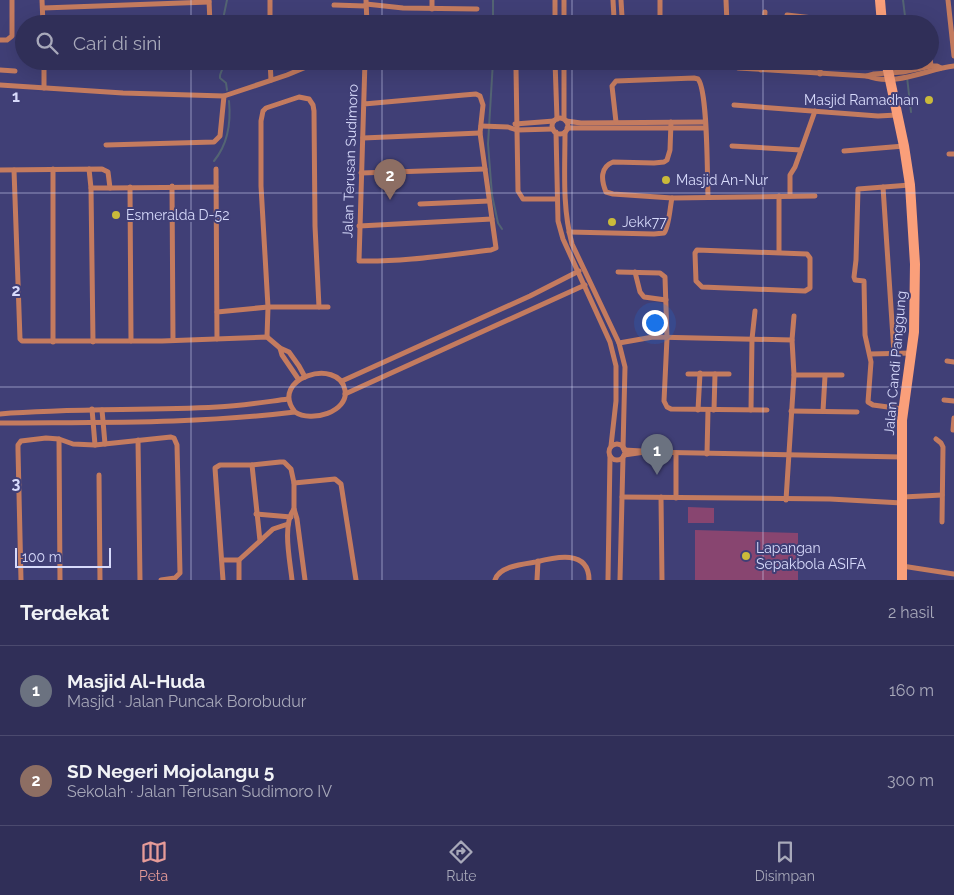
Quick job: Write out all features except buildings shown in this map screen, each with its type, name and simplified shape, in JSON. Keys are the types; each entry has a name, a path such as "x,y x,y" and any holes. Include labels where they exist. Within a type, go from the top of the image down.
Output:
{"main road":[{"path":"880,0 881,15"},
{"name":"Jalan Candi Panggung","path":"888,70 904,146 910,185 916,306 913,353 904,409 902,580"}],"street":[{"path":"0,40 7,40 12,36 12,0"},
{"path":"42,0 43,15"},
{"path":"270,0 270,15"},
{"path":"432,0 432,9"},
{"path":"555,0 556,15"},
{"path":"564,0 564,15"},
{"path":"613,0 614,15"},
{"path":"621,0 621,15"},
{"path":"660,0 660,15"},
{"path":"726,0 727,15"},
{"path":"948,0 954,56"},
{"path":"43,8 210,1 210,15"},
{"path":"334,5 366,3 403,8 477,9"},
{"path":"941,68 954,66"},
{"path":"0,70 15,71"},
{"path":"44,70 44,88"},
{"path":"270,70 271,80"},
{"path":"0,85 124,93 224,96 295,70"},
{"name":"Jalan Terusan Sudimoro","path":"365,70 359,261 376,262 494,249 497,245 492,219"},
{"path":"516,70 519,196 526,200 557,199"},
{"path":"555,70 554,130 558,221 563,239 610,342 616,366 616,401 609,451 608,580"},
{"path":"564,70 565,206 569,232 572,244 619,344 624,367 625,402 620,580"},
{"path":"760,70 867,76 874,79 938,70"},
{"path":"906,74 918,70"},
{"path":"616,122 612,86 615,82 694,78 700,81 705,125 708,196"},
{"path":"359,226 492,219 480,133 482,126 482,99 476,94 364,104"},
{"path":"106,145 214,142 220,136 224,96"},
{"path":"267,337 268,307 261,186 261,115 266,108 302,97 309,99 314,111 315,226 319,307"},
{"path":"734,105 878,116 896,115"},
{"path":"790,196 790,174 795,167 815,111"},
{"path":"482,126 508,126 517,123 555,120 581,123 643,122 671,125 705,125"},
{"path":"643,122 643,128"},
{"path":"508,126 517,130 554,130 560,133 566,130 643,128 671,125"},
{"path":"671,125 670,150 667,160 664,162 613,162 603,168 602,173 606,192 672,198 815,196"},
{"path":"363,138 480,133"},
{"path":"732,146 801,150"},
{"path":"844,151 904,146"},
{"path":"216,168 217,339"},
{"path":"53,169 53,342"},
{"path":"89,169 91,188 93,342"},
{"path":"0,170 105,169 109,175 110,188"},
{"path":"361,173 485,169"},
{"path":"14,170 20,339 24,342 267,337 280,348 289,352 305,377"},
{"path":"904,409 872,405 868,402 870,354 865,335 864,281 856,280 854,277 857,190 859,188 910,185"},
{"path":"172,186 173,340"},
{"path":"91,188 216,187"},
{"path":"884,187 894,353"},
{"path":"130,188 131,340"},
{"path":"779,196 779,252"},
{"path":"569,232 664,233 667,230 672,198"},
{"path":"420,204 489,201"},
{"path":"697,250 779,252 804,253 809,256 809,290 702,287 696,281 695,253 697,250"},
{"path":"342,381 530,296 584,269"},
{"path":"618,272 663,274 666,281 665,405 670,409 767,410"},
{"path":"635,272 640,292 644,297 666,300"},
{"path":"345,394 342,381 334,376 322,373 298,380 292,387 288,398 290,406 299,415 318,417 326,414 340,404 345,394 590,283"},
{"path":"530,296 535,307"},
{"path":"217,312 268,307 328,307"},
{"path":"751,410 752,339 755,311"},
{"path":"786,500 794,375 792,340 794,316"},
{"path":"619,344 653,338 792,340"},
{"path":"280,348 282,355 298,380"},
{"path":"870,354 913,353"},
{"path":"947,361 954,362"},
{"path":"688,374 729,374"},
{"path":"698,410 700,374"},
{"path":"707,454 715,374"},
{"path":"794,375 842,375"},
{"path":"823,411 826,376"},
{"path":"0,414 92,409 122,411 219,407 288,398"},
{"path":"944,400 954,401"},
{"path":"616,401 625,402"},
{"path":"92,409 95,445"},
{"path":"102,410 105,444"},
{"path":"791,411 857,412"},
{"path":"0,424 174,422 254,417 295,412"},
{"path":"953,430 954,418"},
{"path":"22,580 18,444 23,440 46,438 59,439 73,444 95,445 171,437 174,438 177,445 180,573 175,578 161,580"},
{"path":"59,439 60,580"},
{"path":"936,439 943,447 942,522"},
{"path":"138,440 140,580"},
{"path":"611,446 619,445 624,453"},
{"path":"610,456 616,460 624,453 645,452 902,456"},
{"path":"676,453 676,498"},
{"path":"223,580 215,468 223,465 284,462 292,469 294,508 297,516 305,580"},
{"path":"252,465 260,540"},
{"path":"98,475 100,580"},
{"path":"294,483 335,479 340,481 356,580"},
{"path":"622,497 903,500 942,495"},
{"path":"661,497 662,580"},
{"path":"292,580 288,524 289,517 294,508"},
{"path":"256,514 297,516"},
{"path":"222,560 239,560 273,530 288,524"},
{"path":"496,580 503,571 520,564 558,556 575,559 585,566 588,571 589,580"},
{"path":"239,560 239,580"},
{"path":"538,561 538,580"},
{"path":"291,564 302,564"},
{"path":"902,566 954,574"}],"shaded area":[{"path":"688,507 714,508 714,523 688,523"},
{"name":"Lapangan Sepakbola ASIFA","path":"695,530 798,533 798,580 695,580"}],"waterway":[{"path":"224,15 227,0"},
{"path":"493,0 493,15"},
{"path":"903,0 905,15"},
{"path":"222,70 220,78 226,83 227,90"},
{"path":"492,70 488,144 492,195 498,223 502,229"},
{"path":"907,77 911,112"},
{"path":"214,161 223,147 228,132 229,101"}],"place":[{"name":"Masjid Ramadhan","path":"929,100"},
{"name":"Masjid An-Nur","path":"666,180"},
{"name":"SD Negeri Mojolangu 5","path":"390,200"},
{"name":"Esmeralda D-52","path":"116,215"},
{"name":"Jekk77","path":"612,222"},
{"name":"Masjid Al-Huda","path":"657,475"},
{"name":"Lapangan Sepakbola ASIFA","path":"746,556"}]}
